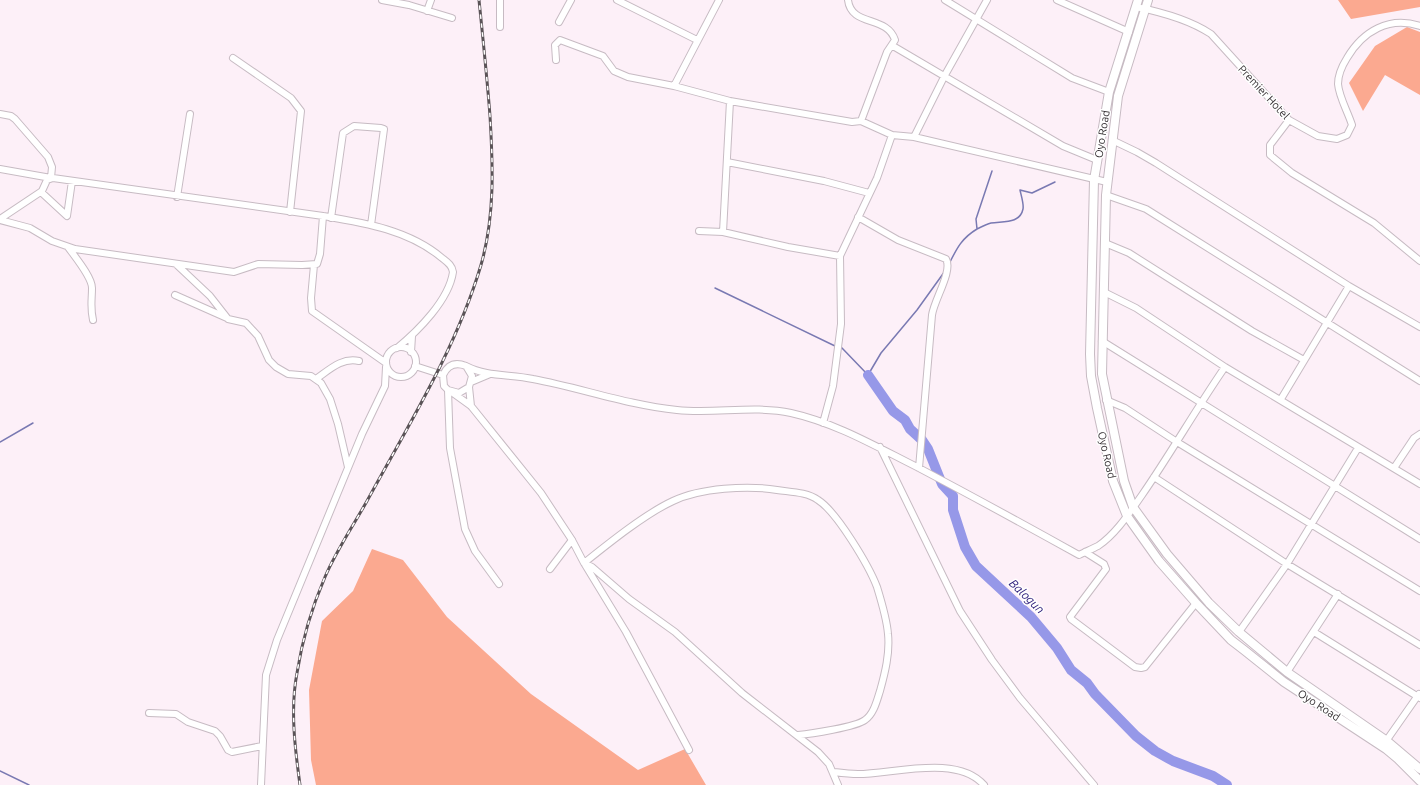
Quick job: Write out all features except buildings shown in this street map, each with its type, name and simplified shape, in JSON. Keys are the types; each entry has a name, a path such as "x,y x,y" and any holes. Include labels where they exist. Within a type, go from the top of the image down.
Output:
{"main road":[{"name":"Oyo Road","path":"1148,0 1140,5 1128,32 1108,92 1094,180 1090,354 1091,376 1107,460 1113,481 1127,516 1159,561 1231,640 1275,676 1420,768"},
{"name":"Oyo Road","path":"1140,5 1118,96 1107,182 1104,244 1102,374 1106,400 1124,481 1134,507 1166,554 1208,602 1239,632 1287,672 1384,744 1420,781"}],"street":[{"path":"382,0 452,18"},
{"path":"427,11 431,0"},
{"path":"500,0 500,27"},
{"path":"558,22 571,0"},
{"path":"618,0 697,40"},
{"path":"674,86 719,0"},
{"path":"848,0 851,10 857,15 888,28 896,40 887,52 861,121"},
{"path":"945,0 1072,78 1108,92"},
{"path":"914,137 945,75 987,0"},
{"path":"1057,0 1128,32"},
{"name":"Premier Hotel","path":"1140,5 1180,19 1202,28 1211,34 1289,120 1318,136 1337,139 1347,136 1352,125 1340,93 1339,76 1341,69 1355,45 1368,33 1384,25 1394,23 1411,23 1420,26"},
{"path":"556,60 555,45 560,40 603,56 614,71 628,77 674,86 730,101 852,122 861,121 892,135 914,137 1107,182"},
{"path":"893,46 945,75 1063,146 1097,160"},
{"path":"233,58 292,98 301,111 290,212"},
{"path":"723,232 730,101"},
{"path":"0,114 12,116 48,157 52,167 51,178 47,180 41,192 0,220"},
{"path":"177,197 190,114"},
{"path":"1289,120 1270,145 1270,155 1292,173 1374,223 1420,261"},
{"path":"331,218 343,133 354,126 381,128 384,129 371,225"},
{"path":"823,423 833,386 836,350 841,324 840,256 877,178 892,135"},
{"path":"1112,140 1138,152 1349,286 1420,328"},
{"path":"727,162 824,181 870,194"},
{"path":"0,169 177,197 324,216 371,225 425,245 453,268 452,280 448,288 425,322 412,336 388,355 385,386 348,468 268,664 265,688 261,785"},
{"path":"41,192 67,216 72,181"},
{"path":"1106,195 1146,209 1420,381"},
{"path":"324,216 320,254 317,264 314,265 311,298 312,311 386,365 390,373 397,377"},
{"path":"858,217 898,240 946,259 948,267 933,306 919,468"},
{"path":"0,220 30,228 68,247 176,264 234,272 263,263 314,265"},
{"path":"699,231 723,232 788,247 840,256"},
{"path":"1104,244 1129,253 1252,331 1304,360"},
{"path":"68,247 84,269 92,286 90,306 93,320"},
{"path":"176,264 210,296 228,319"},
{"path":"1281,399 1349,286"},
{"path":"1104,292 1136,308 1225,366 1281,399 1358,448 1420,484"},
{"path":"175,295 228,319 246,323 258,336 270,360 276,367 288,374 311,376 321,383 330,399 338,424 348,468"},
{"path":"411,352 412,336"},
{"path":"1102,341 1420,539"},
{"path":"385,386 397,377 408,375 415,366 415,358 411,352 404,348 396,348"},
{"path":"316,379 340,362 350,359 359,361"},
{"path":"689,750 626,632 572,540 541,493 471,406 451,391 442,380 443,374 450,366 455,364 466,366 475,371 490,374 530,378 561,384 645,406 679,410 774,410 791,413 823,423 880,447 1079,555 1098,546 1110,536 1134,507 1225,366"},
{"path":"415,366 443,374"},
{"path":"466,366 472,376 470,384 471,406"},
{"path":"451,391 459,393 470,384 490,374"},
{"path":"451,391 450,448 465,529 475,551 499,584"},
{"path":"1106,400 1126,408 1177,442 1420,591"},
{"path":"1394,468 1414,438 1420,434"},
{"path":"880,447 960,611 992,660 1020,698 1094,785"},
{"path":"1239,632 1287,564 1358,448"},
{"path":"1154,477 1287,564 1420,645"},
{"path":"584,562 664,506 691,494 735,488 760,487 807,495 819,500 849,537 875,583 887,628 889,642 882,686 871,714 865,721 853,725 798,735"},
{"path":"550,569 572,540"},
{"path":"1085,552 1104,564 1106,568 1070,617 1135,667 1145,667 1196,603"},
{"path":"584,562 592,567 629,599 675,632 742,693 818,752 834,772 838,785"},
{"path":"1287,672 1338,594"},
{"path":"1314,632 1419,696 1384,744"},
{"path":"149,713 176,714 188,722 215,731 220,736 228,750 232,752 262,746"},
{"path":"834,772 858,774 906,769 947,769 966,773 984,785"}],"shaded area":[{"path":"1338,0 1420,0 1420,7 1351,19"},
{"path":"1407,27 1420,32 1420,95 1385,75 1363,111 1349,83 1375,46"},
{"path":"372,549 403,560 447,617 531,694 638,770 685,749 706,785 316,785 311,760 309,690 322,621 353,591"}],"waterway":[{"path":"977,229 976,219 992,171"},
{"path":"950,262 960,244 967,236 977,229 991,223 1010,221 1021,214 1023,202 1020,190 1032,193 1055,182"},
{"path":"839,347 842,348 868,375 881,353 917,310 945,271"},
{"path":"715,288 835,346"},
{"name":"Balogun","path":"868,375 893,411 905,420 910,429 922,440 928,449 942,484 953,496 953,510 965,547 976,566 1031,617 1057,648 1071,670 1087,683 1095,694 1136,736 1155,751 1173,761 1213,776 1227,785"},
{"path":"0,442 33,423"},
{"path":"0,771 29,785"}],"railway":[{"path":"300,785 294,729 295,687 299,661 308,624 316,600 334,558 415,415 445,356 471,296 486,247 491,210 492,153 489,101 479,0"}]}
